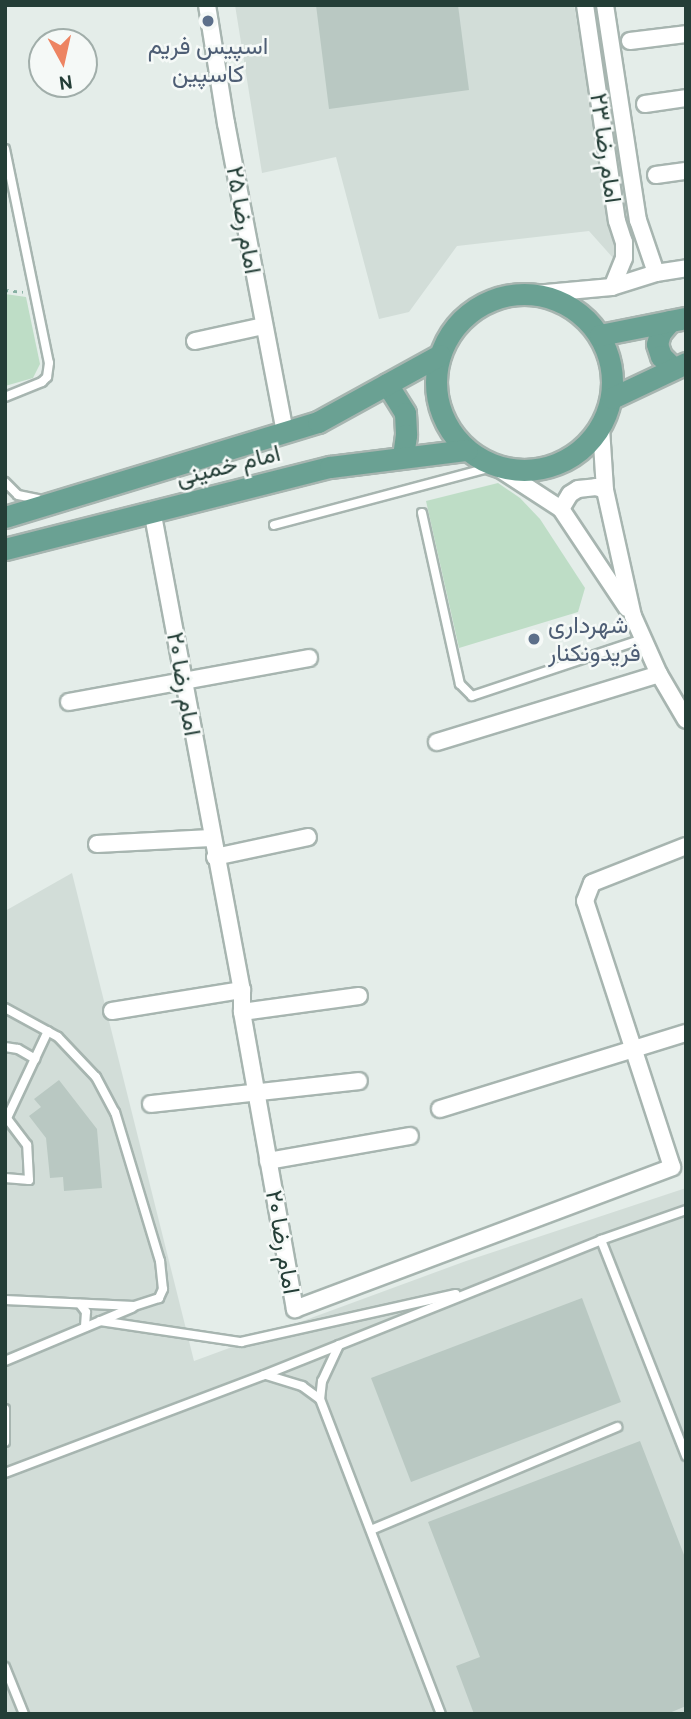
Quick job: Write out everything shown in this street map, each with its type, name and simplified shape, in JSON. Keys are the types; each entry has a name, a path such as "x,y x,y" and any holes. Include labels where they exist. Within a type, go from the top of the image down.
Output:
{"main road":[{"path":"535,294 561,301 600,335 614,376 612,398 601,428 581,451 555,466 525,471 495,466 467,450 452,435 442,416 436,386 440,355 454,328 477,307 505,296 535,294"},
{"path":"600,335 678,320"},
{"path":"678,320 660,333 657,344 661,356 679,366"},
{"name":"امام خمینی","path":"5,517 318,422 440,355"},
{"path":"612,398 679,366"},
{"path":"387,384 405,414 407,435 402,457"},
{"name":"امام خمینی","path":"5,549 330,467 467,450"}],"street":[{"name":"امام رضا ۲۵","path":"207,5 263,326 285,433"},
{"name":"امام رضا ۲۳","path":"585,5 617,221 624,242 624,258 612,287"},
{"name":"امام رضا ۲۳","path":"605,5 638,220 656,272"},
{"path":"630,41 686,34"},
{"path":"645,104 686,98"},
{"path":"656,175 686,171"},
{"path":"535,294 612,287 656,272 686,268"},
{"path":"195,341 263,326"},
{"path":"601,428 605,490 633,616 659,674 686,720"},
{"path":"495,466 561,509 633,616"},
{"path":"561,509 570,494 578,489 596,487 605,490"},
{"name":"امام رضا ۲۰","path":"152,510 211,838 242,990 242,1012 295,1309 679,1165 634,1051 586,908 587,894 592,883 686,846"},
{"path":"69,702 309,659"},
{"path":"437,743 659,674"},
{"path":"215,857 308,837"},
{"path":"97,844 211,838"},
{"path":"113,1011 242,990"},
{"path":"242,1012 359,996"},
{"path":"440,1109 686,1033"},
{"path":"151,1104 359,1081"},
{"path":"268,1161 410,1136"}],"lane":[{"path":"5,149 48,371 47,377 36,386 5,397"},
{"path":"274,524 495,466"},
{"path":"5,482 18,495 62,500"},
{"path":"422,513 460,684 472,696 642,639"},
{"path":"5,1008 58,1037 96,1077 119,1125 163,1277 163,1289 159,1298 5,1361"},
{"path":"5,1178 29,1181 27,1144 7,1118 48,1031"},
{"path":"5,1047 18,1049 35,1059"},
{"path":"5,1473 264,1375 601,1240 686,1210"},
{"path":"601,1240 686,1456"},
{"path":"100,1321 241,1342 476,1290"},
{"path":"5,1300 134,1306"},
{"path":"80,1304 86,1312 85,1327"},
{"path":"339,1345 322,1381 320,1399 440,1714"},
{"path":"264,1375 302,1386 320,1399"},
{"path":"5,1409 5,1442"},
{"path":"371,1530 617,1427"},
{"path":"5,1667 24,1714"}],"path":[{"path":"5,289 34,294"}],"shaded area":[{"path":"235,5 574,5 617,255 614,259 589,231 457,246 409,312 379,319 336,157 262,173"},
{"path":"72,873 194,1361 466,1261 686,1188 686,1714 5,1714 5,911"}],"green space":[{"path":"5,294 26,297 40,364 33,378 5,386"},
{"path":"498,483 520,498 540,519 585,588 578,612 459,648 426,501"}],"building":[{"path":"316,5 458,5 469,90 329,109"},
{"path":"59,1080 97,1129 102,1188 64,1191 63,1177 50,1178 46,1138 29,1116 41,1107 34,1099"},
{"path":"582,1298 621,1402 411,1482 371,1378"},
{"path":"640,1441 686,1560 686,1706 667,1714 474,1714 456,1666 480,1657 428,1522"}],"place":[{"name":"اسپیس فریم کاسپین","path":"208,21"},
{"name":"شهرداری فریدونکنار","path":"534,639"}]}
